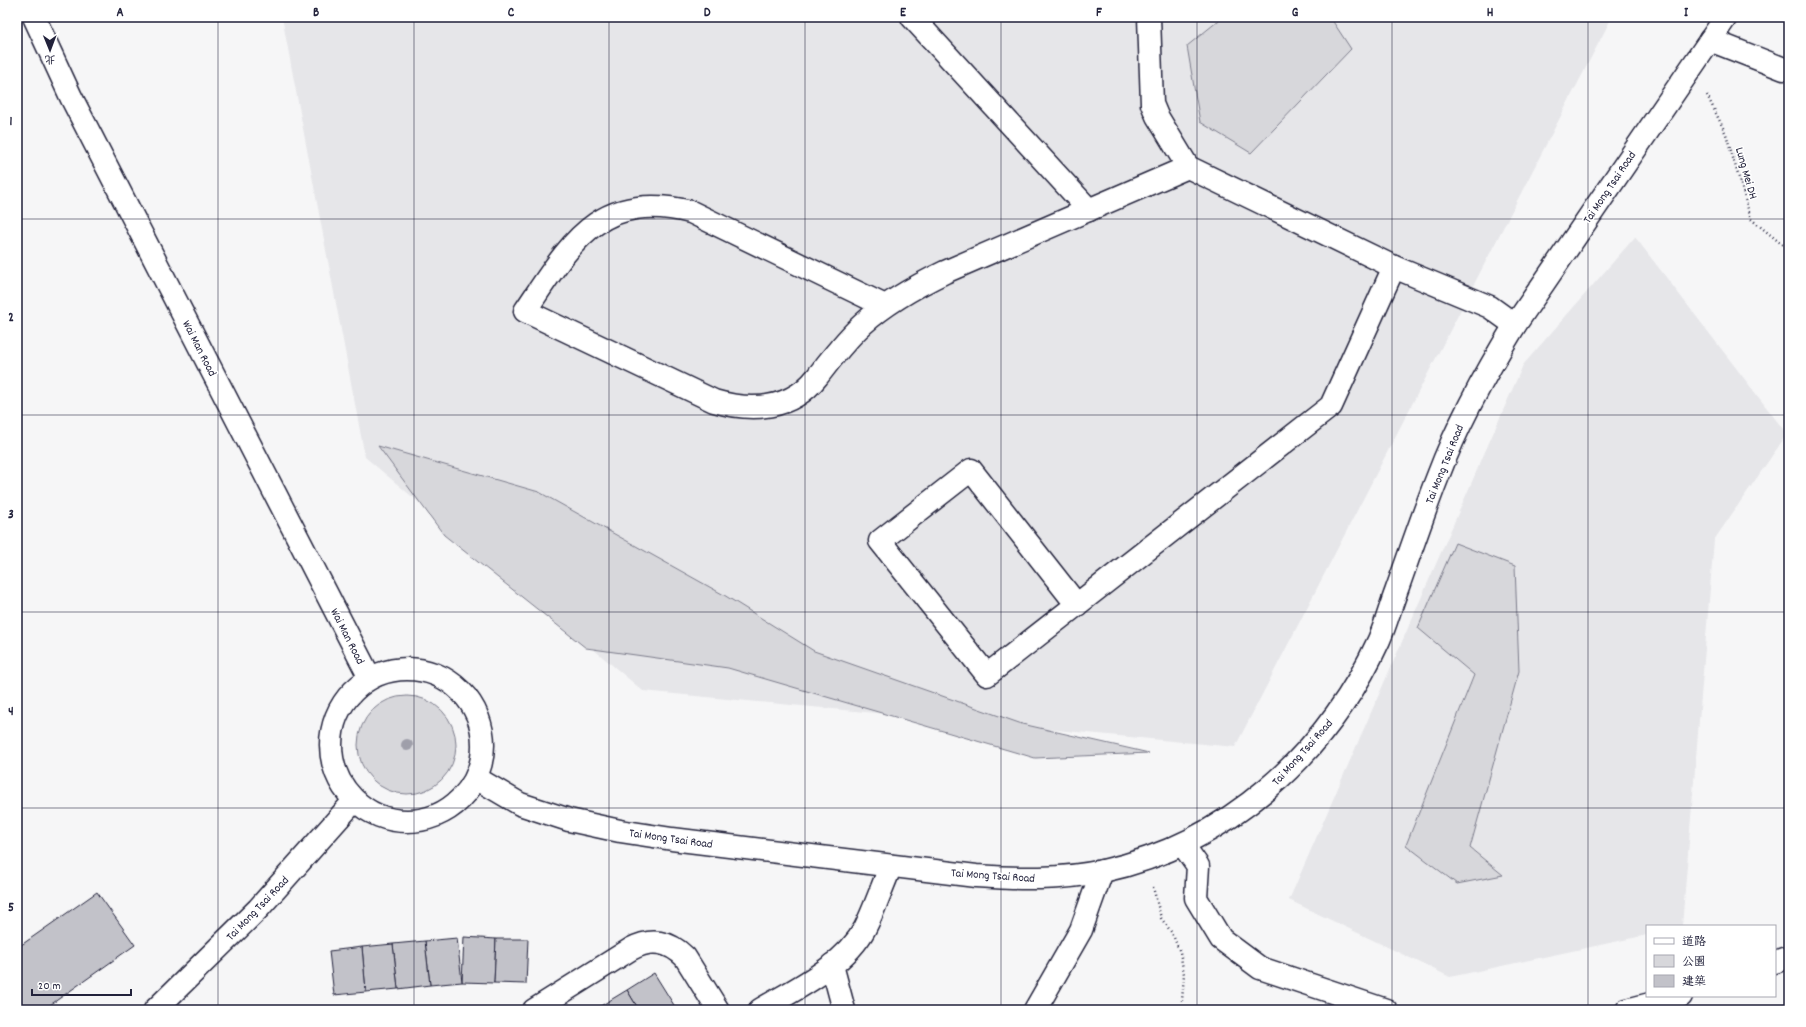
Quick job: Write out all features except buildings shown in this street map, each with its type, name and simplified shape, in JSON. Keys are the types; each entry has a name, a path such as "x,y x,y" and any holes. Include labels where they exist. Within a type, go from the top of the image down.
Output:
{"main road":[{"name":"Wai Man Road","path":"34,17 74,104 370,678"},
{"path":"912,17 1089,210"},
{"path":"1149,17 1152,104 1157,116 1188,167 1394,267 1490,307 1515,325"},
{"name":"Tai Mong Tsai Road","path":"476,778 520,804 569,820 620,831 672,839 891,866 976,876 1018,879 1061,878 1102,871 1144,860 1183,845 1220,825 1254,800 1286,772 1315,741 1340,709 1361,675 1380,638 1438,476 1472,399 1515,325 1726,17"},
{"path":"1710,40 1789,69"},
{"path":"885,306 691,212 673,207 654,206 635,208 616,213 598,222 582,234 568,249 525,311 714,401 732,406 751,408 770,406 782,402 803,390 817,378 845,342 885,306 914,287 945,272 1188,167"},
{"path":"1077,605 971,470 880,541 987,676 1332,406 1394,267"},
{"path":"392,670 417,670 440,676 459,690 474,708 482,731 483,755 476,778 463,797 444,812 421,820 397,821 374,814 354,801 339,782 331,760 330,735 337,713 351,693 370,678 392,670"},
{"name":"Tai Mong Tsai Road","path":"155,1010 258,909 354,801"},
{"path":"1183,845 1198,866 1196,898 1221,938 1260,968 1386,1010"},
{"path":"760,1010 832,965 850,949 864,929 891,866"},
{"path":"1035,1010 1082,930 1102,871"},
{"path":"534,1010 640,944 660,942 678,950 685,957 718,1010"},
{"path":"1776,962 1789,957"},
{"path":"832,965 844,1010"},
{"path":"1627,1010 1677,997"}],"path":[{"name":"Lung Mei DH","path":"1707,94 1726,134 1751,219 1789,250"},
{"path":"1144,860 1152,883 1161,918 1172,933 1180,952 1184,974 1182,1001"}],"shaded area":[{"path":"282,17 1612,17 1235,747 643,691 365,457"},
{"path":"1635,237 1787,434 1714,540 1682,925 1646,925 1646,935 1450,977 1289,900 1523,365"}],"green space":[{"path":"1223,17 1330,17 1351,49 1251,153 1200,122 1187,46"},
{"path":"378,446 539,492 724,595 814,651 1022,724 1149,753 1035,758 728,668 586,648 444,535"},
{"path":"1455,543 1515,566 1519,671 1470,848 1503,875 1457,884 1406,845 1474,675 1418,628"},
{"path":"407,696 426,700 442,710 452,726 456,745 452,764 442,780 426,790 407,794 388,790 372,780 362,764 358,745 362,726 372,710 388,700"}]}
